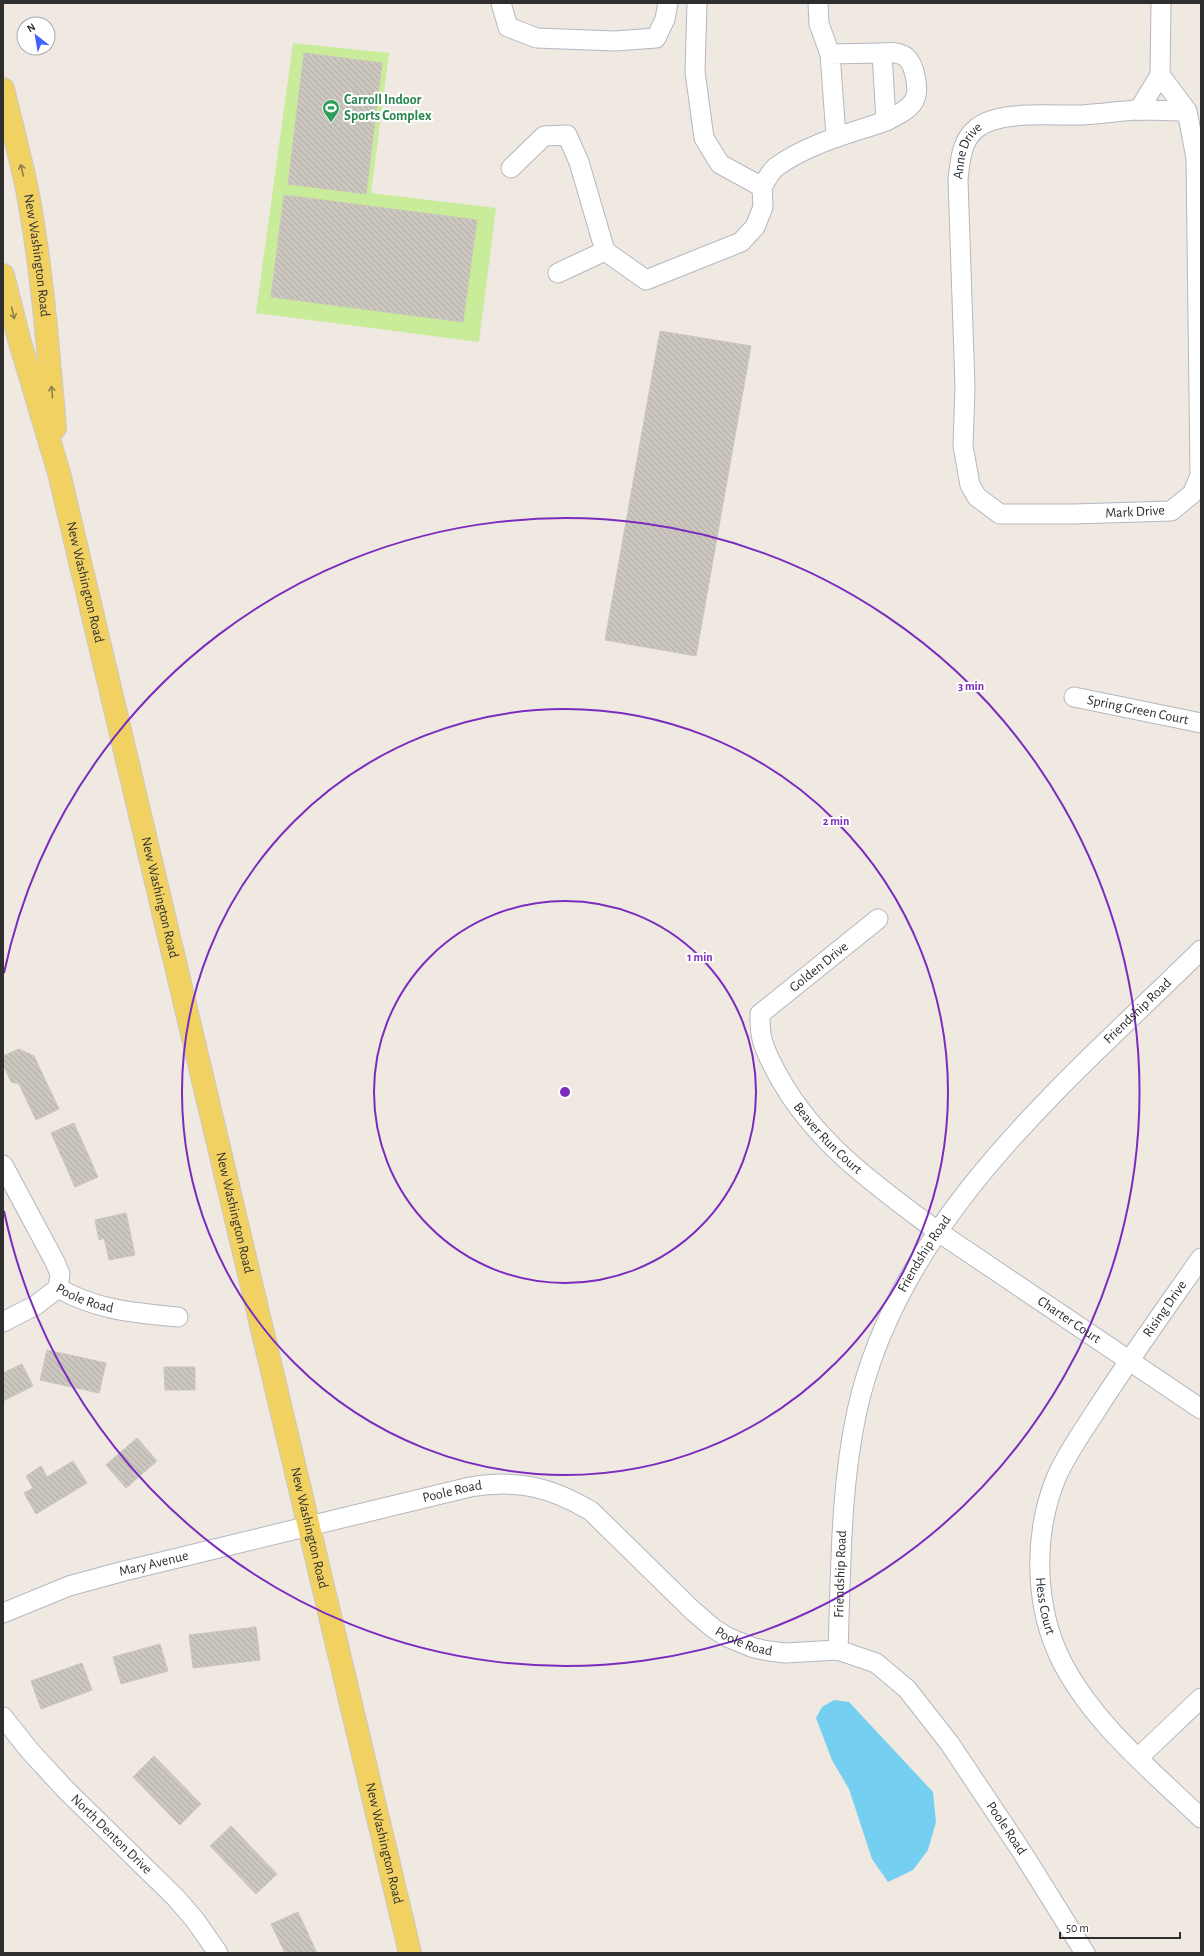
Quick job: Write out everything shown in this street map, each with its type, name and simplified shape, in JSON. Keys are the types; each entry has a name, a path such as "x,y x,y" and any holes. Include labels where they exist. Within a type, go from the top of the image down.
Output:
{"main road":[{"name":"New Washington Road","path":"3,89 27,188 37,250 46,319 59,473"},
{"name":"New Washington Road","path":"3,275 19,339 59,473 410,1953"}],"street":[{"path":"502,3 508,27 537,38 615,41 656,38 665,18 668,3"},
{"path":"697,3 695,72 704,138 720,164 762,187"},
{"path":"818,3 819,24 830,54 836,136"},
{"path":"1139,110 1160,75 1161,3"},
{"path":"511,168 544,136 567,135 579,162 605,251 646,280 741,242 755,227 763,207 762,187 775,167 836,136 886,121 906,109 914,101 917,88 911,66 907,58 896,52 830,54"},
{"path":"882,53 886,121"},
{"name":"Mark Drive","path":"965,387 963,446 970,485 978,498 1000,514 1074,514 1171,511 1192,494 1200,476 1196,158 1187,111 1160,75"},
{"name":"Anne Drive","path":"965,387 958,180 962,151 967,139 977,128 992,120 1006,117 1080,115 1139,110 1187,111"},
{"path":"558,273 605,251"},
{"name":"Spring Green Court","path":"1074,697 1201,723"},
{"name":"Golden Drive","path":"760,1014 878,919"},
{"name":"Friendship Road","path":"838,1650 844,1505 848,1462 857,1410 867,1373 881,1335 900,1294 937,1231 982,1173 1041,1108 1201,950"},
{"name":"Beaver Run Court","path":"760,1014 762,1038 773,1066 787,1092 806,1118 843,1158 937,1231"},
{"name":"Poole Road","path":"3,1165 55,1262 60,1274 58,1288 77,1299 96,1305 141,1314 178,1317"},
{"name":"Charter Court","path":"937,1231 1201,1409"},
{"name":"Rising Drive","path":"1128,1361 1201,1258"},
{"path":"3,1322 36,1305 58,1288"},
{"name":"Hess Court","path":"1128,1361 1067,1457 1050,1495 1045,1518 1039,1569 1043,1608 1051,1637 1062,1662 1097,1714 1138,1758 1201,1818"},
{"name":"Poole Road","path":"309,1526 470,1487 510,1483 530,1485 571,1499 591,1512 692,1610 713,1628 733,1640 754,1648 785,1653 838,1650 876,1663 907,1689 950,1744 1022,1852 1085,1953"},
{"name":"Mary Avenue","path":"3,1613 69,1586 214,1548 309,1526"},
{"path":"1138,1758 1201,1698"},
{"name":"North Denton Drive","path":"3,1717 30,1751 65,1789 176,1898 195,1920 218,1953"}],"green space":[{"name":"Carroll Indoor Sports Complex","path":"293,43 389,53 371,193 496,208 479,342 256,313"}],"water":[{"path":"834,1700 849,1702 933,1792 936,1822 928,1850 913,1870 888,1882 872,1859 849,1789 832,1760 816,1718 822,1707"}],"building":[{"path":"304,53 382,63 366,194 288,184"},
{"path":"284,195 477,220 463,322 271,297"},
{"path":"660,331 751,346 696,656 605,640"},
{"path":"19,1049 34,1056 59,1109 36,1120 19,1084 11,1082 3,1064 3,1056"},
{"path":"74,1123 98,1177 75,1187 51,1133"},
{"path":"126,1213 135,1255 109,1260 104,1238 99,1240 95,1220"},
{"path":"47,1350 106,1363 99,1393 40,1380"},
{"path":"22,1364 33,1386 3,1401 3,1373"},
{"path":"164,1367 195,1367 195,1390 165,1390"},
{"path":"137,1438 157,1461 126,1488 106,1465"},
{"path":"73,1461 87,1483 36,1514 24,1493 33,1488 26,1476 41,1466 47,1477"},
{"path":"256,1627 260,1660 193,1668 189,1635"},
{"path":"160,1644 168,1671 121,1684 113,1657"},
{"path":"82,1663 92,1690 41,1709 31,1681"},
{"path":"154,1756 201,1804 180,1825 133,1777"},
{"path":"231,1826 277,1874 256,1894 210,1846"},
{"path":"298,1912 317,1953 285,1953 271,1924"}],"place":[{"name":"Carroll Indoor Sports Complex","path":"331,123"}]}
